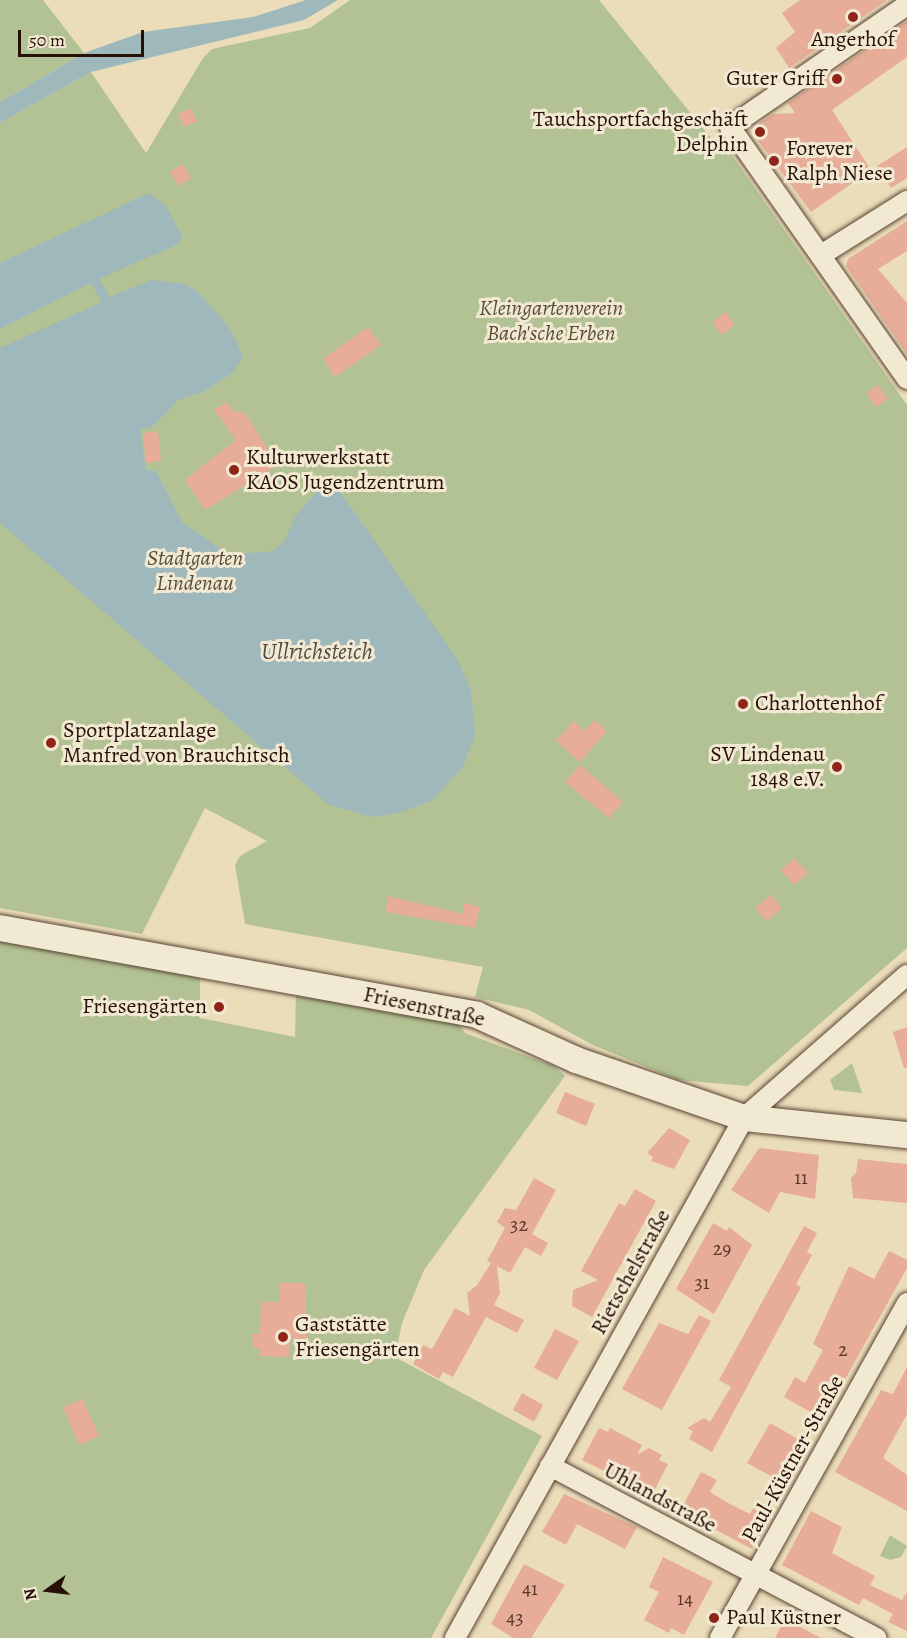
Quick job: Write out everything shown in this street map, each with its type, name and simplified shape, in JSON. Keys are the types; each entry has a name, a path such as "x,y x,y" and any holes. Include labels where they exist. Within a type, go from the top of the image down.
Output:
{"street":[{"path":"907,5 730,127 907,379"},
{"path":"820,255 907,201"},
{"name":"Friesenstraße","path":"0,928 477,1015 576,1060 744,1118 907,1135"},
{"name":"Rietschelstraße","path":"454,1638 744,1118 907,975"},
{"name":"Paul-Küstner-Straße","path":"720,1638 907,1303"},
{"name":"Uhlandstraße","path":"550,1466 876,1638"}],"green space":[{"path":"0,0 43,0 84,53 0,102"},
{"path":"350,0 599,0 723,153 731,154 907,405 907,948 748,1086 678,1080 593,1045 529,1010 475,997 483,967 245,924 235,865 240,856 267,841 205,808 142,934 0,908 0,123 91,72 146,153 203,58 212,49 310,28"},
{"path":"0,937 200,975 200,1018 295,1037 296,993 457,1021 465,1033 554,1066 565,1076 424,1270 402,1323 395,1357 542,1436 431,1638 0,1638"},
{"path":"852,1063 862,1093 834,1090 830,1080"},
{"path":"890,1535 907,1546 901,1557 890,1560 880,1556"}],"water":[{"path":"306,0 338,0 304,20 91,72 0,123 0,102 84,53 143,32 253,17"},
{"name":"Ullrichsteich","path":"149,193 166,206 182,236 178,244 99,279 110,297 151,280 185,284 197,291 229,327 243,356 232,373 203,392 178,400 153,426 140,430 146,470 156,471 182,522 230,555 273,551 284,542 295,517 323,484 336,486 457,659 471,691 475,734 463,767 431,801 399,813 370,817 328,804 0,523 0,348 102,302 91,283 0,329 0,263"}],"building":[{"path":"800,0 887,0 789,68 776,48 795,32 782,13"},
{"path":"907,21 907,57 832,110 871,170 811,212 753,134 754,127 773,114 795,113 788,103"},
{"path":"191,108 197,121 184,127 178,114"},
{"path":"907,147 907,178 891,188 877,166"},
{"path":"182,164 191,178 179,186 170,172"},
{"path":"907,221 907,251 878,269 907,303 907,354 846,266 848,259"},
{"path":"726,312 735,325 721,335 712,322"},
{"path":"368,327 381,345 335,377 323,359"},
{"path":"878,385 888,399 876,407 866,393"},
{"name":"Kulturwerkstatt KAOS Jugendzentrum","path":"227,402 233,411 245,413 278,465 205,510 185,480 236,440 214,410"},
{"path":"158,431 161,461 146,463 143,433"},
{"path":"595,720 607,731 580,762 556,741 574,721 584,731"},
{"path":"580,765 623,802 609,818 565,782"},
{"path":"794,858 808,873 794,885 781,870"},
{"path":"771,895 782,908 767,921 755,908"},
{"path":"388,896 463,914 464,903 480,907 475,928 386,912"},
{"path":"907,1027 907,1068 904,1068 893,1032"},
{"path":"565,1092 595,1104 586,1126 556,1113"},
{"path":"669,1128 690,1140 674,1169 651,1161 653,1157 647,1153"},
{"path":"759,1148 819,1155 815,1199 780,1192 769,1213 731,1190"},
{"path":"858,1159 907,1164 907,1203 853,1198 851,1178 856,1173"},
{"path":"534,1178 556,1190 532,1234 548,1243 541,1256 525,1247 510,1273 497,1266 500,1293 494,1305 524,1320 517,1333 486,1317 453,1377 443,1372 439,1379 413,1364 423,1345 432,1349 455,1308 470,1316 467,1293 477,1285 491,1263 487,1261 505,1228 497,1222 505,1208 516,1210"},
{"path":"635,1189 656,1201 592,1317 572,1306 573,1290 598,1280 581,1271 619,1203 625,1206"},
{"path":"713,1223 727,1231 729,1227 752,1245 714,1314 676,1289"},
{"path":"804,1226 817,1233 807,1252 812,1255 796,1284 801,1287 712,1452 689,1439 693,1431 687,1428 704,1418 710,1422 731,1387 719,1380"},
{"path":"889,1251 907,1260 907,1268 823,1419 784,1397 795,1377 805,1383 823,1350 813,1344 849,1266 874,1279"},
{"path":"279,1283 305,1283 307,1340 289,1340 289,1357 260,1356 260,1348 253,1348 252,1334 260,1334 261,1302 279,1302"},
{"path":"699,1315 711,1321 662,1410 622,1389 659,1323 688,1334"},
{"path":"555,1329 579,1341 557,1380 534,1368"},
{"path":"907,1367 907,1414 883,1458 907,1475 907,1511 835,1472 881,1390 893,1394"},
{"path":"522,1393 543,1405 534,1422 513,1410"},
{"path":"83,1399 99,1436 79,1445 63,1407"},
{"path":"770,1423 809,1445 787,1485 747,1463"},
{"path":"599,1428 608,1432 610,1428 642,1445 637,1455 649,1448 662,1455 659,1460 668,1464 652,1495 582,1460"},
{"path":"701,1472 717,1480 710,1492 730,1504 750,1514 757,1502 772,1511 752,1549 680,1511"},
{"path":"564,1494 637,1527 625,1549 577,1524 566,1545 542,1532"},
{"path":"811,1511 842,1527 832,1553 875,1576 870,1585 902,1600 907,1592 907,1631 888,1622 893,1614 863,1598 859,1605 782,1565"},
{"path":"663,1557 713,1582 684,1635 671,1628 669,1633 644,1620 659,1592 649,1587"},
{"path":"524,1564 565,1585 531,1638 513,1638 491,1624"},
{"path":"785,1619 821,1638 775,1638"}],"place":[{"name":"Angerhof","path":"853,17"},
{"name":"Guter Griff","path":"837,79"},
{"name":"Tauchsportfachgeschäft Delphin","path":"760,132"},
{"name":"Forever Ralph Niese","path":"774,161"},
{"name":"Kulturwerkstatt KAOS Jugendzentrum","path":"234,470"},
{"name":"Charlottenhof","path":"743,704"},
{"name":"Sportplatzanlage Manfred von Brauchitsch","path":"51,743"},
{"name":"SV Lindenau 1848 e.V.","path":"837,767"},
{"name":"Friesengärten","path":"219,1007"},
{"name":"Gaststätte Friesengärten","path":"283,1337"},
{"name":"Paul Küstner","path":"714,1618"}],"park label":[{"name":"Kleingartenverein Bach'sche Erben","path":"551,320"},
{"name":"Stadtgarten Lindenau","path":"195,570"}]}
